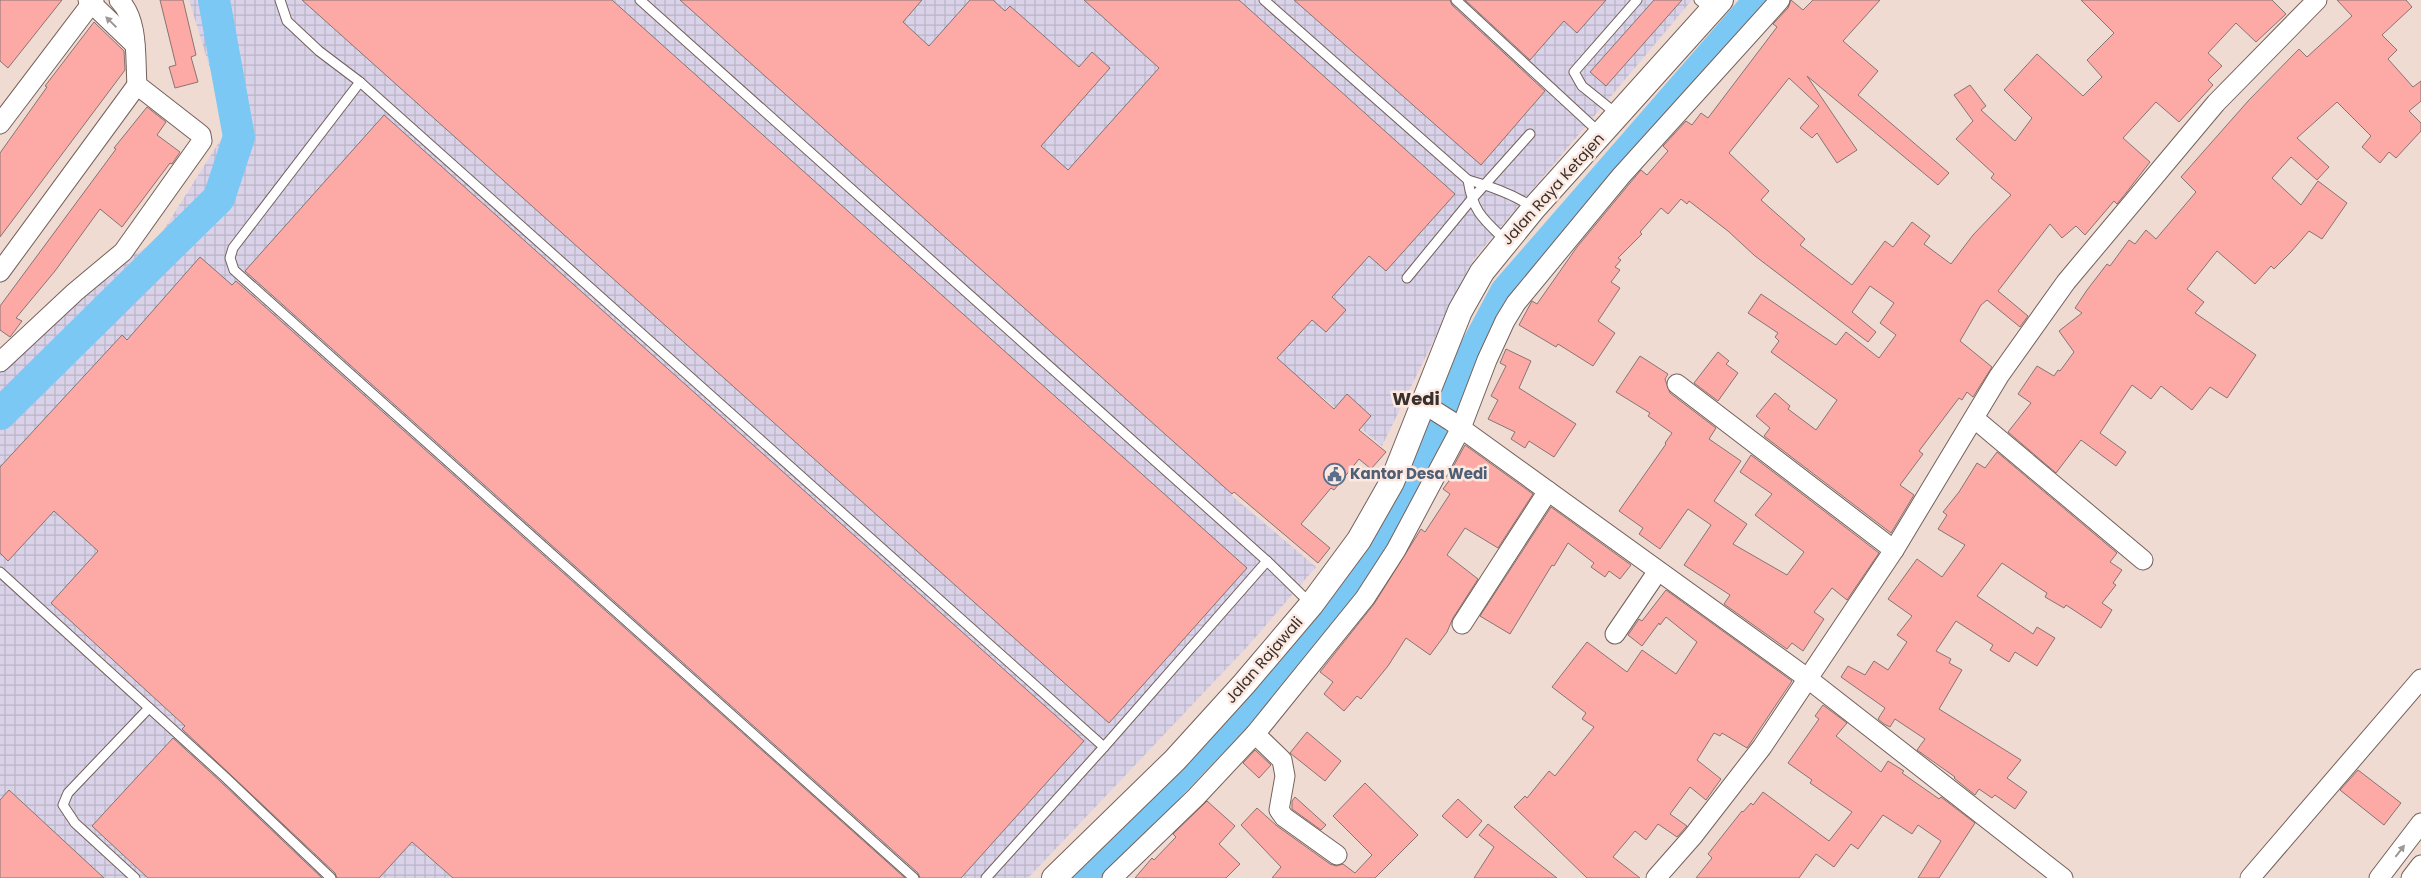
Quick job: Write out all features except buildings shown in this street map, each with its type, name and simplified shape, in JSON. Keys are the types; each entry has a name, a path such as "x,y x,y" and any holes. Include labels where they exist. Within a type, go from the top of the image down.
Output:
{"street":[{"path":"0,272 137,84 135,45 130,16 127,8 119,0"},
{"path":"1112,878 1196,797 1255,734 1365,598 1396,550 1505,321 1516,303 1621,176 1780,0"},
{"path":"1656,878 1693,836 1762,747 1894,550 1975,419 1999,376 2066,282 2216,103 2317,0"},
{"path":"0,124 91,1 135,45"},
{"name":"Jalan Raya Ketajen","path":"1428,407 1460,311 1482,272 1534,208 1619,115 1710,3"},
{"path":"0,362 82,286 123,252 200,146 201,135 137,84"},
{"path":"1677,384 1894,550"},
{"path":"1428,407 1456,424 1807,678 2063,878"},
{"name":"Jalan Rajawali","path":"1054,878 1187,748 1311,604 1373,518 1428,407"},
{"path":"1975,419 2143,560"},
{"path":"1462,624 1548,491"},
{"path":"1616,634 1658,570"},
{"path":"2250,878 2421,679"},
{"path":"1255,734 1282,760 1285,776 1279,810 1284,817 1337,855"},
{"path":"2378,878 2421,823"},
{"path":"2411,878 2421,865"}],"lane":[{"path":"280,0 287,21 319,51 360,82 1104,747"},
{"path":"640,0 1267,561 1311,604"},
{"path":"1264,0 1468,180 1486,184 1521,199 1534,208"},
{"path":"1456,0 1602,135"},
{"path":"1619,115 1582,86 1574,72 1637,0"},
{"path":"360,82 233,248 230,258 234,270 914,878"},
{"path":"1407,278 1471,200 1530,134"},
{"path":"1468,180 1471,200 1479,213 1506,241"},
{"path":"986,878 1267,561"},
{"path":"0,572 331,878"},
{"path":"135,878 75,823 63,805 68,793 149,708"}],"shaded area":[{"path":"189,0 1692,0 1473,260 1382,446 1320,395 1231,495 1316,567 1247,647 1028,878 0,878 0,372 107,270 156,242 228,128"}],"waterway":[{"path":"0,414 219,198 239,137 214,0"},
{"path":"1081,878 1311,638 1372,543 1506,292 1760,0"}],"place":[{"name":"Kantor Desa Wedi","path":"1334,474"}],"district":[{"name":"Wedi","path":"1416,399"}]}
